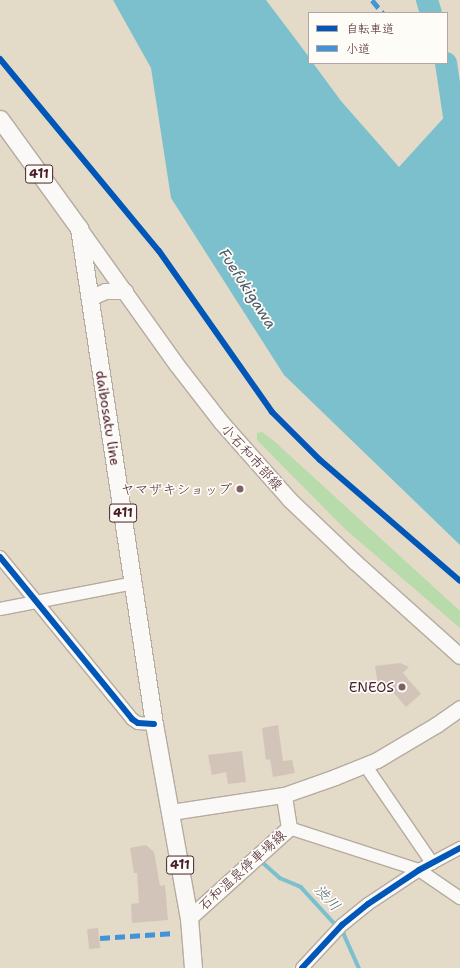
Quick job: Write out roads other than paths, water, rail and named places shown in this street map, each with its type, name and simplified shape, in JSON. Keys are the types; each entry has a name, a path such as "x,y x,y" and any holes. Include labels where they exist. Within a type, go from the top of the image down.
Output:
{"highway":[{"name":"daibosatu line","path":"0,119 79,228 134,583 154,724 171,812"},
{"name":"411","path":"171,812 189,918 193,968"}],"main road":[{"name":"小石和市部線","path":"79,228 176,364 221,422 290,500 354,561 460,656"},
{"path":"90,302 94,296 105,291 125,291"},
{"path":"171,812 284,795 376,760 436,726 460,708"},
{"name":"石和温泉停車場線","path":"189,918 289,828 284,795"}],"street":[{"path":"0,557 132,719 138,723 154,724"},
{"path":"0,609 134,583"},
{"path":"365,765 432,863"},
{"path":"289,828 419,870 460,898"},
{"path":"302,968 342,925 368,904 419,870 460,848"}],"water":[{"name":"Fuefukigawa","path":"113,0 266,0 308,56 308,64 314,64 341,101 399,167 449,112 460,118 460,545 284,375 171,198 151,68"}],"waterway":[{"path":"427,0 431,12"},
{"path":"446,64 460,157"},
{"name":"渋川","path":"260,860 280,878 301,887 344,934 359,968"}],"place":[{"name":"ヤマザキショップ","path":"240,489"},
{"name":"ENEOS","path":"402,687"}]}
